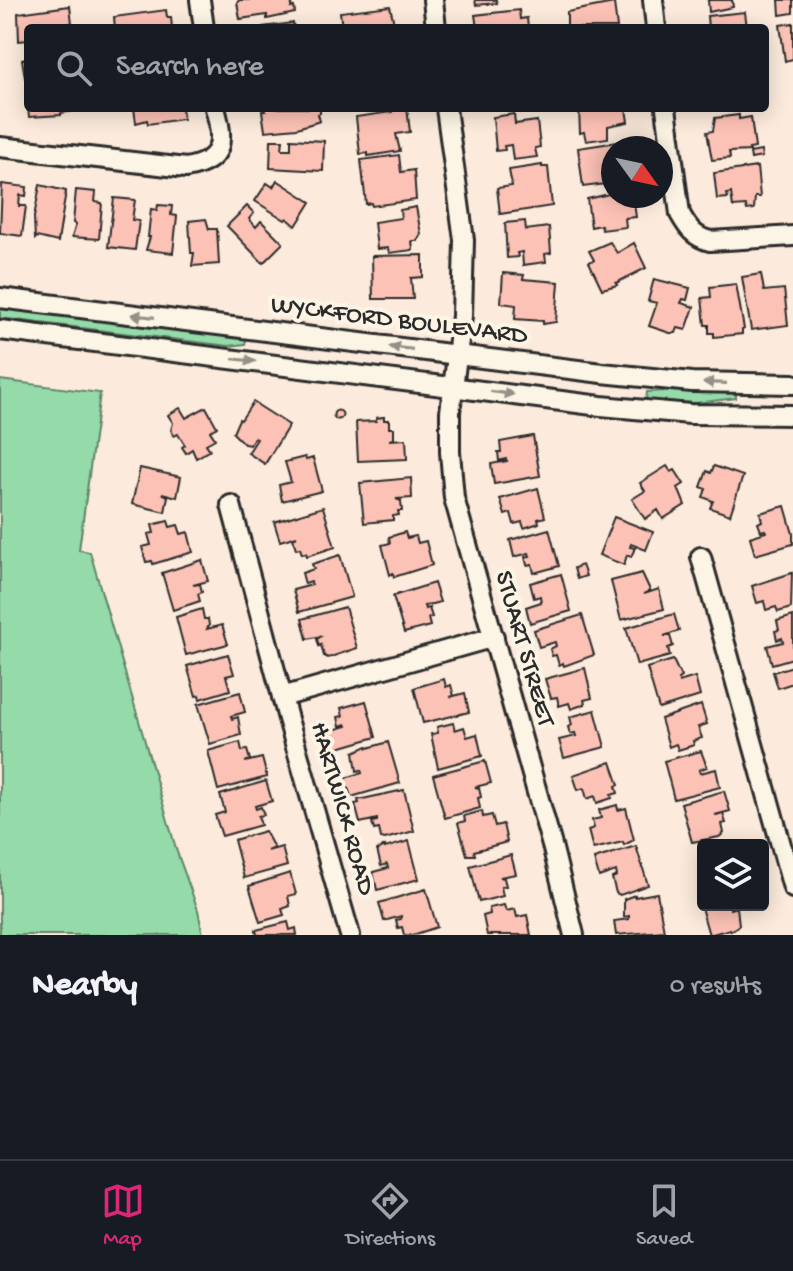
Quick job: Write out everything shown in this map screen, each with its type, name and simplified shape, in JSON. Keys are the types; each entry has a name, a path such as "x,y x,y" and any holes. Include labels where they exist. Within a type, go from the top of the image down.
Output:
{"street":[{"path":"200,0 203,24"},
{"path":"433,0 436,24"},
{"path":"653,0 656,24"},
{"path":"0,147 186,168 203,165 217,153 222,136 216,112"},
{"name":"STUART STREET","path":"447,112 464,240 463,303 450,412 454,498 553,849 574,935"},
{"path":"667,112 680,214 687,228 699,238 710,241 793,236"},
{"name":"WYCKFORD BOULEVARD","path":"0,298 455,372 601,406 690,414 793,415"},
{"name":"WYCKFORD BOULEVARD","path":"0,330 455,372 793,384"},
{"name":"HARTWICK ROAD","path":"231,505 350,935"},
{"path":"701,557 793,888"},
{"path":"282,697 494,637"}],"green space":[{"path":"0,306 247,336 245,344 229,346 0,318"},
{"path":"0,380 100,393 79,550 90,552 203,935 0,935"},
{"path":"647,392 736,392 736,398 696,403 646,400"}],"building":[{"path":"293,0 291,8 294,7 295,13 267,19 267,15 240,19 237,2"},
{"path":"475,0 496,0 497,3 476,5"},
{"path":"708,0 732,0 733,7 709,12"},
{"path":"779,0 793,0 793,13 780,15"},
{"path":"614,3 617,24 567,24 567,12"},
{"path":"70,6 72,23 24,24 24,40 19,41 18,13"},
{"path":"390,6 394,24 342,24 340,12"},
{"path":"166,10 172,24 115,24 114,17"},
{"path":"519,10 520,19 527,18 528,24 476,24 475,15"},
{"path":"745,12 746,24 708,24 707,16"},
{"path":"793,23 793,59 785,61 780,25"},
{"path":"28,112 68,112 61,115 29,117"},
{"path":"135,112 182,112 183,119 136,123"},
{"path":"262,112 320,112 320,121 297,128 265,131"},
{"path":"408,112 410,132 396,134 400,151 368,156 368,153 360,154 356,117"},
{"path":"579,112 627,112 628,122 608,126 608,136 586,141 584,132 580,133"},
{"path":"514,114 515,124 537,121 540,147 535,148 537,157 513,160 511,145 504,146 505,150 496,151 493,117"},
{"path":"739,115 739,119 751,117 755,148 729,152 730,158 712,160 707,132 713,131 715,118"},
{"path":"291,139 324,141 323,171 270,168 271,140 283,140 282,149 291,149"},
{"path":"601,145 601,185 583,187 578,148"},
{"path":"761,151 762,157 751,159 750,153"},
{"path":"399,155 401,172 414,170 416,200 372,206 371,203 366,204 361,160"},
{"path":"542,165 548,167 552,206 500,214 497,188 512,186 509,170"},
{"path":"757,167 760,197 755,197 754,209 733,207 731,193 727,194 728,198 717,199 714,173"},
{"path":"277,180 311,202 296,226 255,201 267,183 273,187"},
{"path":"2,184 27,187 26,196 20,195 19,206 26,206 22,236 0,233"},
{"path":"40,185 66,191 58,242 35,239 34,217"},
{"path":"76,190 96,192 95,202 102,203 99,239 72,237 76,224 73,223"},
{"path":"601,196 601,208 635,208 636,217 625,218 626,227 602,230 601,225 591,227 587,199"},
{"path":"114,198 135,200 132,220 139,221 135,250 108,247"},
{"path":"158,205 172,206 171,215 177,216 173,253 146,250 151,209 157,210"},
{"path":"247,206 254,213 249,219 256,227 261,221 283,243 263,263 227,226"},
{"path":"416,207 421,234 417,241 412,241 413,250 389,253 388,248 377,249 374,222 401,218 400,210"},
{"path":"206,219 209,229 217,229 219,264 192,266 194,253 191,253 189,221"},
{"path":"525,221 526,230 549,227 551,253 545,254 546,262 523,265 522,252 517,253 518,257 507,258 505,223"},
{"path":"610,242 617,253 634,243 646,268 617,285 602,289 589,262 594,260 589,251"},
{"path":"423,255 423,277 411,278 413,299 373,299 372,256"},
{"path":"503,273 524,275 523,279 559,282 556,322 543,324 543,321 515,319 516,305 501,303"},
{"path":"761,274 764,291 784,289 788,325 751,330 742,277"},
{"path":"654,279 690,288 687,300 683,299 681,303 694,307 686,330 678,328 676,333 670,333 649,326 657,303 648,301"},
{"path":"736,284 744,329 742,334 714,337 714,333 709,333 709,325 705,325 702,298 711,297 710,287"},
{"path":"253,402 289,425 265,464 248,453 257,439 255,437 250,445 244,444 233,433 239,419"},
{"path":"206,407 217,427 210,431 215,439 206,444 210,450 196,458 192,449 186,453 178,434 174,436 171,430 173,423 168,415 180,408 186,418"},
{"path":"338,410 343,415 338,420 333,415"},
{"path":"384,417 384,420 389,420 389,428 394,428 394,439 389,440 406,439 407,459 358,461 356,422 376,421 376,418"},
{"path":"533,436 540,476 494,484 491,464 507,461 499,461 500,442"},
{"path":"305,457 306,460 313,458 322,491 282,501 279,485 291,482 285,462"},
{"path":"667,466 671,472 675,470 684,484 678,488 685,505 663,519 658,510 645,519 632,499 645,491 640,483"},
{"path":"714,466 743,476 730,515 710,508 713,501 703,497 706,489 701,487 707,471 711,473"},
{"path":"140,468 181,477 177,497 162,493 168,496 165,512 132,504"},
{"path":"411,478 412,498 396,499 401,501 402,511 398,511 399,515 393,516 393,520 364,523 360,483"},
{"path":"538,488 545,517 538,519 539,523 524,528 522,522 514,524 511,513 505,515 500,499"},
{"path":"785,506 793,544 755,555 750,537 766,532 761,531 758,523 762,521 760,513"},
{"path":"323,507 335,547 307,556 306,553 302,554 300,548 296,549 293,538 297,536 280,541 274,522"},
{"path":"614,517 653,532 646,550 631,544 630,547 635,548 631,557 627,555 624,565 599,555"},
{"path":"168,521 170,527 178,525 181,534 188,532 193,552 153,564 152,561 146,562 142,547 151,545 148,534 154,533 152,525"},
{"path":"549,529 559,566 534,573 532,564 527,565 525,557 530,556 529,553 514,557 510,540"},
{"path":"405,532 407,538 416,536 418,543 426,541 432,565 394,577 393,573 390,575 382,545 390,543 389,537"},
{"path":"340,555 352,597 299,612 293,590 312,585 311,582 305,584 302,573 314,569 312,564"},
{"path":"202,560 208,581 193,585 200,584 200,601 173,610 162,573"},
{"path":"582,565 586,576 577,579 574,568"},
{"path":"642,573 650,590 644,594 659,589 664,609 621,620 611,581"},
{"path":"792,573 791,608 778,612 776,607 766,610 764,601 757,603 752,586"},
{"path":"561,574 571,611 530,623 526,607 541,602 540,596 534,598 530,583"},
{"path":"434,583 440,602 424,606 425,609 429,608 432,617 428,618 430,626 404,633 393,596"},
{"path":"345,607 357,648 328,658 324,656 317,639 322,636 307,639 302,619"},
{"path":"202,609 204,619 208,619 207,629 222,625 228,644 186,655 176,617"},
{"path":"674,614 679,631 664,636 670,636 673,646 668,648 670,656 637,665 626,628"},
{"path":"582,615 594,655 559,665 550,649 556,646 555,642 539,647 534,630"},
{"path":"793,616 793,658 772,664 767,646 783,642 782,638 777,640 777,621"},
{"path":"228,654 234,674 226,676 230,690 200,699 199,695 196,696 187,666"},
{"path":"673,660 681,677 679,682 695,677 700,696 659,709 647,668"},
{"path":"793,666 793,683 778,688 773,672"},
{"path":"585,668 592,698 571,709 569,703 559,706 557,697 551,698 545,679"},
{"path":"444,679 446,687 451,685 454,696 465,693 469,712 423,723 414,688"},
{"path":"240,692 245,712 231,716 232,719 238,717 241,735 210,744 198,704"},
{"path":"366,701 376,737 335,749 330,731 347,726 340,726 338,717 343,716 341,708"},
{"path":"701,705 707,724 698,727 702,738 693,741 694,745 678,750 676,744 669,747 661,719"},
{"path":"595,710 605,747 564,758 559,740 576,736 575,733 570,734 570,717"},
{"path":"453,723 455,730 464,727 467,737 477,734 482,756 438,768 431,734 438,733 437,727"},
{"path":"240,742 242,751 247,750 250,760 245,762 262,758 267,777 218,790 208,751"},
{"path":"388,742 400,783 351,797 345,778 362,773 361,770 357,771 354,752"},
{"path":"701,751 707,767 699,770 700,773 716,769 720,787 674,799 664,761"},
{"path":"485,761 491,783 475,787 479,788 480,808 445,818 433,775"},
{"path":"611,762 619,785 616,786 618,793 597,803 595,796 587,799 584,788 578,790 573,775"},
{"path":"266,781 272,801 255,806 256,809 261,807 264,815 258,816 261,825 222,836 215,815 225,812 220,795"},
{"path":"404,790 414,831 385,839 381,838 379,829 374,830 372,822 377,819 360,823 355,804 359,803 358,800"},
{"path":"724,791 730,811 715,815 723,814 726,823 722,824 724,833 719,837 692,842 681,803"},
{"path":"617,805 618,810 626,808 634,840 624,845 623,842 593,849 588,830 594,828 592,820 601,818 599,810"},
{"path":"482,811 483,817 492,815 495,826 503,824 507,842 474,851 475,855 467,855 458,823 465,821 464,816"},
{"path":"265,831 274,848 267,851 282,847 287,866 244,878 234,840"},
{"path":"409,841 419,879 377,890 373,872 388,868 387,864 381,866 377,850"},
{"path":"636,846 648,885 620,895 616,893 612,878 617,876 616,871 599,877 594,859"},
{"path":"511,855 516,874 500,877 504,878 506,886 501,887 503,896 479,902 470,866"},
{"path":"290,873 296,894 288,896 290,906 282,909 284,915 260,922 249,886"},
{"path":"426,889 437,927 404,935 396,920 401,916 384,921 379,903"},
{"path":"657,893 664,931 616,935 614,921 629,919 629,916 624,917 624,899"},
{"path":"504,905 506,911 515,909 517,917 527,915 531,935 487,935 483,916 490,914 489,908"},
{"path":"702,911 737,911 739,925 731,931 709,935"},
{"path":"288,922 290,930 296,928 297,935 257,935 256,930"}]}
